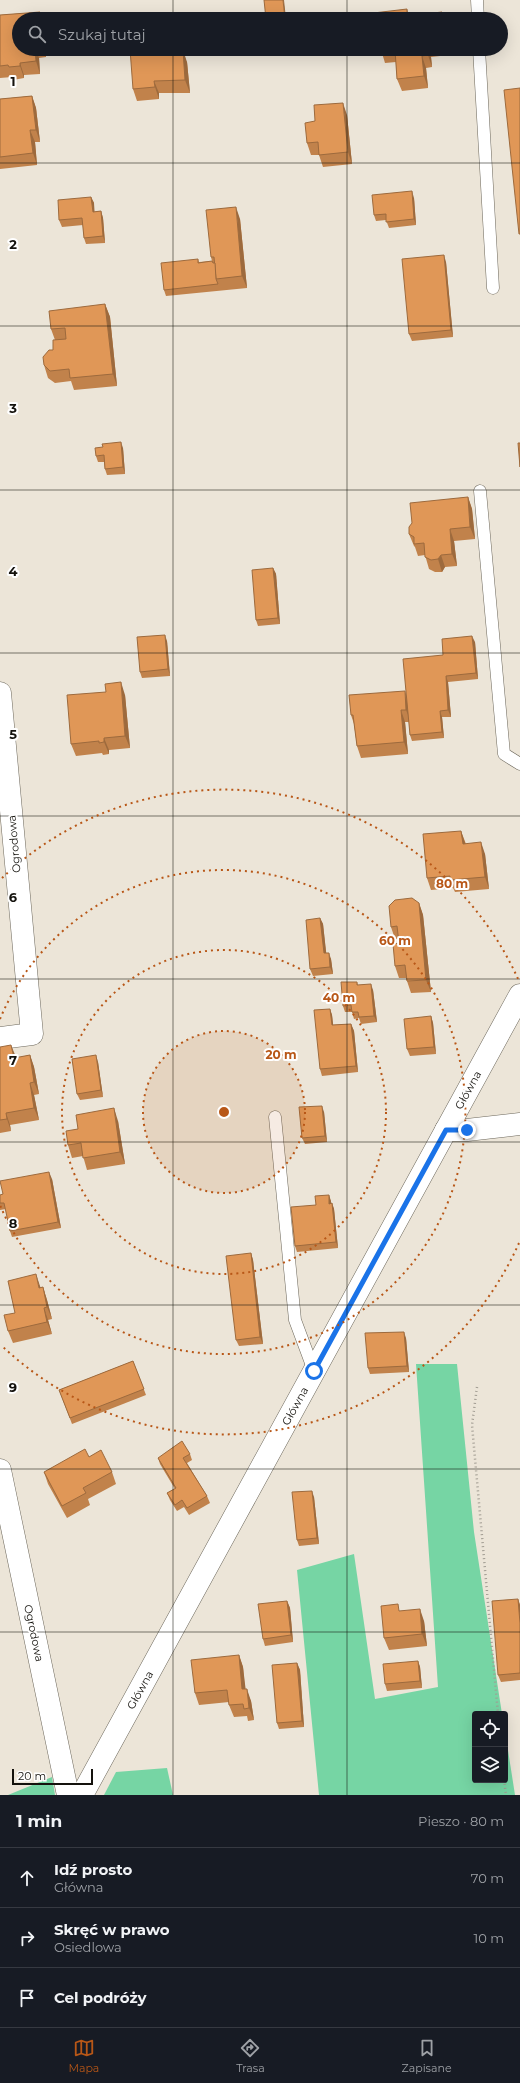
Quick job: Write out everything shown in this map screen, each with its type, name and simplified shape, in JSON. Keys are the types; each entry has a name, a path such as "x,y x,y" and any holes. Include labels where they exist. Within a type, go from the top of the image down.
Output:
{"street":[{"name":"Ogrodowa","path":"0,693 32,1034 0,1038"},
{"name":"Główna","path":"82,1795 520,995"},
{"path":"446,1130 467,1130 520,1124"},
{"name":"Ogrodowa","path":"0,1470 68,1795"}],"lane":[{"path":"476,0 477,12"},
{"path":"479,56 493,288"},
{"path":"480,491 504,754 520,764"},
{"path":"275,1117 296,1320 314,1371"}],"path":[{"path":"477,1387 472,1425 498,1711"},
{"path":"504,1783 506,1795"}],"green space":[{"path":"416,1364 457,1364 474,1532 502,1711 472,1711 472,1783 508,1783 508,1750 515,1795 319,1795 297,1570 354,1554 375,1699 438,1687"},
{"path":"167,1768 173,1795 104,1795 116,1772"},
{"path":"52,1777 55,1795 8,1795"}],"building":[{"path":"264,0 283,0 284,12 265,12"},
{"path":"407,9 407,12 382,12"},
{"path":"12,14 12,56 36,56 36,61 20,63 20,66 0,66 0,15"},
{"path":"131,56 183,56 185,80 154,81 155,87 133,89"},
{"path":"395,56 422,56 424,76 397,79"},
{"path":"520,88 520,234 519,234 504,90"},
{"path":"32,96 36,130 30,130 33,153 0,157 0,99"},
{"path":"343,103 348,152 319,155 318,142 307,143 305,123 315,121 314,105"},
{"path":"412,191 414,219 386,222 386,214 374,215 372,195"},
{"path":"91,197 93,212 101,211 103,236 84,238 82,218 59,220 58,200"},
{"path":"236,207 242,276 216,279 214,257 211,257 206,210"},
{"path":"444,255 451,330 409,334 402,259"},
{"path":"198,259 198,263 212,261 215,263 216,279 218,284 164,290 161,263"},
{"path":"105,304 113,374 70,378 69,369 50,371 44,365 43,357 49,350 53,350 53,340 66,339 65,328 51,329 49,311"},
{"path":"121,442 123,467 105,469 104,455 96,456 95,448 103,447 102,444"},
{"path":"518,443 520,443 520,467"},
{"path":"468,497 470,527 450,529 452,554 441,555 438,559 431,560 425,557 424,543 414,544 414,537 409,534 409,527 412,523 410,503"},
{"path":"273,568 278,618 256,620 252,570"},
{"path":"165,635 168,669 140,672 137,637"},
{"path":"472,636 476,673 446,676 448,710 440,711 442,732 410,735 403,659 443,655 442,639"},
{"path":"121,682 125,736 104,738 104,742 99,743 99,741 71,744 67,695 106,692 105,684"},
{"path":"405,691 406,710 401,710 404,742 357,746 349,695"},
{"path":"461,831 463,844 481,842 485,877 450,880 450,876 427,878 423,834"},
{"path":"412,898 419,903 426,980 407,981 405,965 395,966 393,944 399,943 397,926 391,927 389,906 395,900"},
{"path":"320,918 324,953 329,953 330,967 310,969 306,920"},
{"path":"341,982 357,982 357,985 371,984 374,1016 359,1017 358,1012 352,1012 351,1005 343,1006"},
{"path":"330,1009 332,1025 351,1024 356,1066 320,1069 314,1010"},
{"path":"431,1016 434,1047 407,1049 404,1019"},
{"path":"11,1045 14,1058 30,1055 34,1082 30,1083 34,1108 6,1113 7,1119 0,1120 0,1047"},
{"path":"96,1055 101,1090 77,1094 72,1059"},
{"path":"322,1106 325,1136 302,1138 299,1107"},
{"path":"114,1108 120,1152 83,1158 81,1143 68,1145 66,1131 78,1129 76,1115"},
{"path":"49,1172 58,1222 10,1231 4,1203 0,1203 0,1195 3,1194 0,1181"},
{"path":"329,1195 329,1204 332,1203 336,1242 295,1246 291,1207 316,1205 315,1196"},
{"path":"251,1253 260,1337 236,1340 226,1256"},
{"path":"36,1274 39,1288 43,1287 47,1307 44,1308 47,1322 8,1331 4,1315 15,1313 8,1281"},
{"path":"404,1332 407,1366 368,1368 365,1333"},
{"path":"133,1361 144,1389 70,1418 59,1390"},
{"path":"182,1441 190,1454 183,1458 207,1496 187,1508 182,1500 175,1505 167,1493 176,1488 158,1458"},
{"path":"85,1449 89,1457 101,1450 112,1472 83,1488 86,1493 62,1506 44,1472"},
{"path":"312,1491 317,1538 297,1540 292,1492"},
{"path":"518,1599 520,1623 520,1673 498,1675 492,1601"},
{"path":"287,1601 291,1635 263,1639 258,1604"},
{"path":"398,1604 399,1611 420,1609 422,1634 384,1638 381,1606"},
{"path":"239,1655 242,1689 247,1689 249,1708 244,1709 243,1704 229,1705 227,1690 195,1693 191,1660"},
{"path":"418,1661 420,1681 385,1684 383,1664"},
{"path":"297,1663 302,1721 277,1723 272,1665"}],"route":[{"path":"314,1371 446,1130 467,1130"}]}
